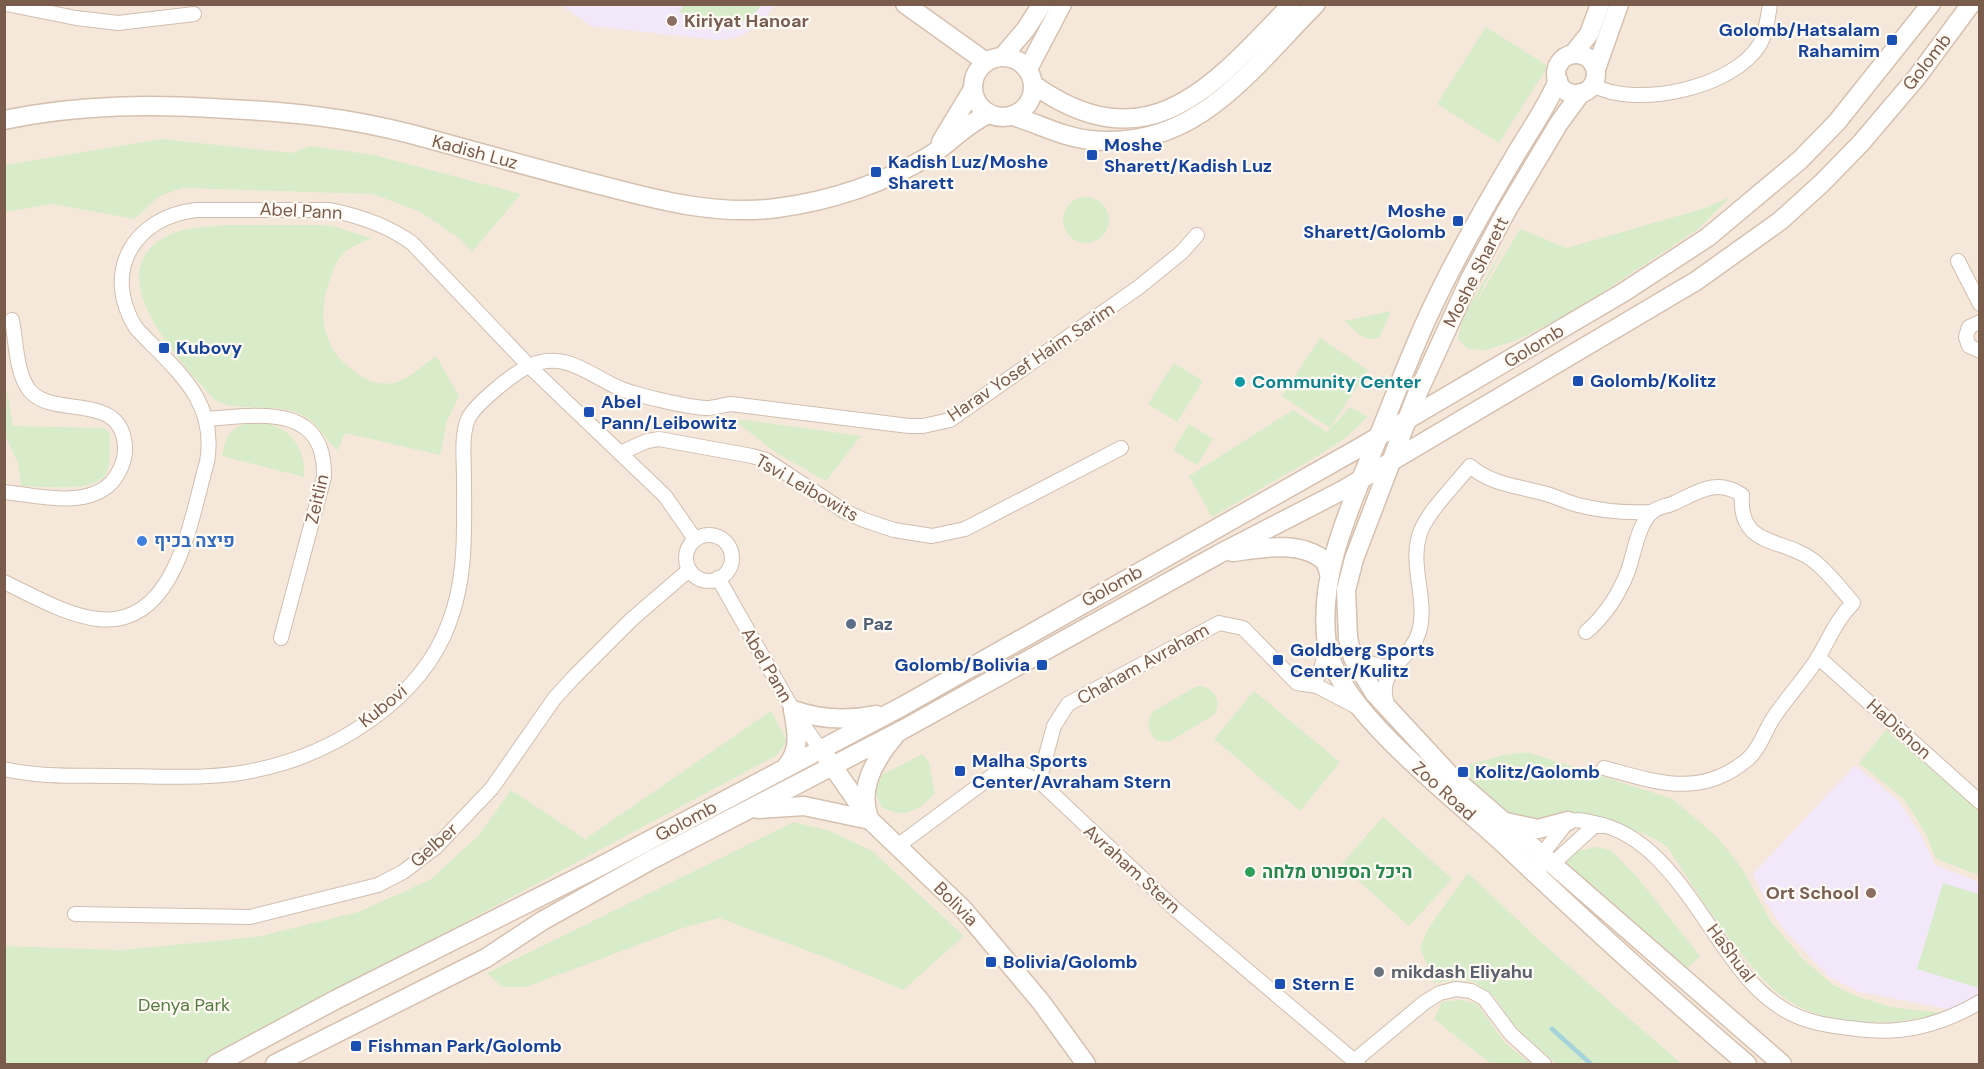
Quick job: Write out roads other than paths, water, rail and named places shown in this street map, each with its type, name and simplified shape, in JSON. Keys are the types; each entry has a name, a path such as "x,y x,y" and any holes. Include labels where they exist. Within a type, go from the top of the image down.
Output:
{"main road":[{"path":"905,4 934,25 984,71"},
{"name":"Kadish Luz","path":"934,153 984,71 1026,29 1042,4"},
{"path":"1013,116 1030,102 1031,77 1062,4"},
{"path":"984,71 1016,59 1031,77 1062,103 1082,112 1113,119 1144,117 1183,104 1209,86 1292,4"},
{"path":"984,71 977,103 989,114 1001,117 1013,116 1090,140 1126,141 1173,129 1193,121 1224,98 1316,4"},
{"path":"1573,54 1586,56 1590,82 1565,90 1557,80 1560,63 1573,54 1589,33 1600,4"},
{"name":"Moshe Sharett","path":"1392,461 1407,418 1431,362 1470,279 1507,210 1559,123 1590,82 1619,4"},
{"name":"Golomb","path":"216,1065 335,1000 599,867 903,706 1460,390 1624,292 1708,237 1773,185 1838,122 1931,4"},
{"name":"Golomb","path":"275,1065 486,958 592,892 902,730 1219,554 1362,478 1696,281 1780,221 1822,183 1861,143 1917,77 1971,4"},
{"name":"Moshe Sharett","path":"1379,436 1432,308 1513,158 1548,104 1557,80"},
{"name":"Kadish Luz","path":"4,120 75,108 163,105 330,116 409,134 644,197 727,210 774,209 835,196 900,172 934,153 971,123 989,114"},
{"path":"1431,362 1442,384 1453,390 1460,390"},
{"name":"Zoo Road","path":"1379,436 1329,573 1325,614 1327,644 1335,671 1365,711 1432,783 1505,844 1540,863 1782,1065"},
{"name":"Zoo Road","path":"1392,461 1354,559 1346,590 1346,623 1353,658 1367,682 1389,711 1449,774 1503,821 1540,863 1747,1065"},
{"path":"1219,554 1275,547 1300,549 1325,561 1329,573"},
{"path":"785,768 795,754 796,747 793,710 823,718 840,719 861,718 903,706"},
{"path":"744,811 804,806 870,820 865,803 872,772 884,749 902,730"},
{"name":"Bolivia","path":"820,749 870,820 963,909 1041,1002 1086,1065"},
{"path":"1503,821 1538,829 1568,821"}],"street":[{"path":"6,4 76,18 118,23 194,14"},
{"path":"1590,82 1613,94 1628,96 1678,90 1710,82 1748,59 1760,44 1770,4"},
{"name":"Abel Pann","path":"207,419 193,389 136,328 129,317 124,271 134,243 143,230 177,212 311,208 351,214 396,231 412,243 529,366 665,496 695,539"},
{"name":"Harav Yosef Haim Sarim","path":"529,366 559,360 571,363 630,392 705,408 731,404 909,426 934,424 950,420 1139,287 1182,252 1197,235"},
{"path":"1958,261 1980,304"},
{"path":"4,492 74,498 90,496 112,482 121,468 125,451 124,437 109,416 87,408 41,401 29,390 22,375 12,320"},
{"path":"1980,322 1969,327 1966,337 1969,346 1980,351"},
{"name":"Kubovi","path":"4,769 49,775 228,775 266,768 304,755 332,743 373,716 408,687 434,658 457,598 463,573 464,444 469,417 477,406 529,366"},
{"name":"Zeitlin","path":"207,419 256,414 276,415 290,419 313,435 325,461 324,477 281,638"},
{"path":"4,582 66,610 98,619 126,616 154,601 168,582 178,558 207,462 211,443 207,419"},
{"name":"Tsvi Leibowits","path":"620,453 647,441 659,439 752,456 771,463 844,511 864,520 894,530 932,536 965,529 1121,448"},
{"path":"1389,711 1384,687 1385,680 1412,648 1422,620 1416,565 1419,535 1470,466 1480,476 1579,505 1634,513 1652,512 1697,491 1715,487 1730,487 1742,495 1741,506 1745,523 1756,536 1794,548 1815,561 1853,603 1840,615 1818,657 1771,721 1761,742 1749,758 1728,772 1683,786 1663,784 1604,768"},
{"path":"1586,632 1616,597 1642,528 1652,512"},
{"path":"711,534 725,542 730,548 731,564 718,578 700,579 689,570 687,548 695,539 711,534"},
{"name":"Gelber","path":"75,914 250,916 378,885 404,872 436,847 492,788 554,699 573,678 632,619 689,570"},
{"name":"Abel Pann","path":"718,578 793,710 820,749"},
{"name":"Chaham Avraham","path":"1039,781 1054,726 1068,704 1210,626 1228,623 1243,628 1292,680 1302,685 1312,685 1365,711"},
{"path":"1312,685 1320,673 1327,644"},
{"name":"HaDishon","path":"1818,657 1980,801"},
{"path":"1353,658 1380,666 1395,667"},
{"name":"Avraham Stern","path":"896,847 996,773 1015,772 1039,781 1175,909 1356,1063"},
{"name":"HaShual","path":"1568,821 1581,820 1614,826 1658,860 1687,891 1752,983 1783,1009 1809,1022 1861,1030 1896,1031 1919,1028 1957,1016 1980,1002"},
{"path":"1540,863 1568,821"},
{"path":"1540,863 1570,849 1594,826 1614,826"},
{"path":"1356,1063 1425,1002 1440,993 1456,988 1471,990 1484,998 1511,1034 1544,1065"}],"waterway":[{"path":"1552,1029 1591,1064"}],"place":[{"name":"Kiriyat Hanoar","path":"672,21"},
{"name":"Golomb/Hatsalam Rahamim","path":"1892,40"},
{"name":"Moshe Sharett/Kadish Luz","path":"1092,155"},
{"name":"Kadish Luz/Moshe Sharett","path":"876,172"},
{"name":"Moshe Sharett/Golomb","path":"1458,221"},
{"name":"Kubovy","path":"164,348"},
{"name":"Golomb/Kolitz","path":"1578,381"},
{"name":"Community Center","path":"1240,382"},
{"name":"Abel Pann/Leibowitz","path":"589,412"},
{"name":"פיצה בכיף","path":"142,541"},
{"name":"Paz","path":"851,624"},
{"name":"Goldberg Sports Center/Kulitz","path":"1278,660"},
{"name":"Golomb/Bolivia","path":"1042,665"},
{"name":"Malha Sports Center/Avraham Stern","path":"960,771"},
{"name":"Kolitz/Golomb","path":"1463,772"},
{"name":"היכל הספורט מלחה","path":"1250,872"},
{"name":"Ort School","path":"1871,893"},
{"name":"Bolivia/Golomb","path":"991,962"},
{"name":"mikdash Eliyahu","path":"1379,972"},
{"name":"Stern E","path":"1280,984"},
{"name":"Fishman Park/Golomb","path":"356,1046"}],"park label":[{"name":"Denya Park","path":"184,1005"}]}
